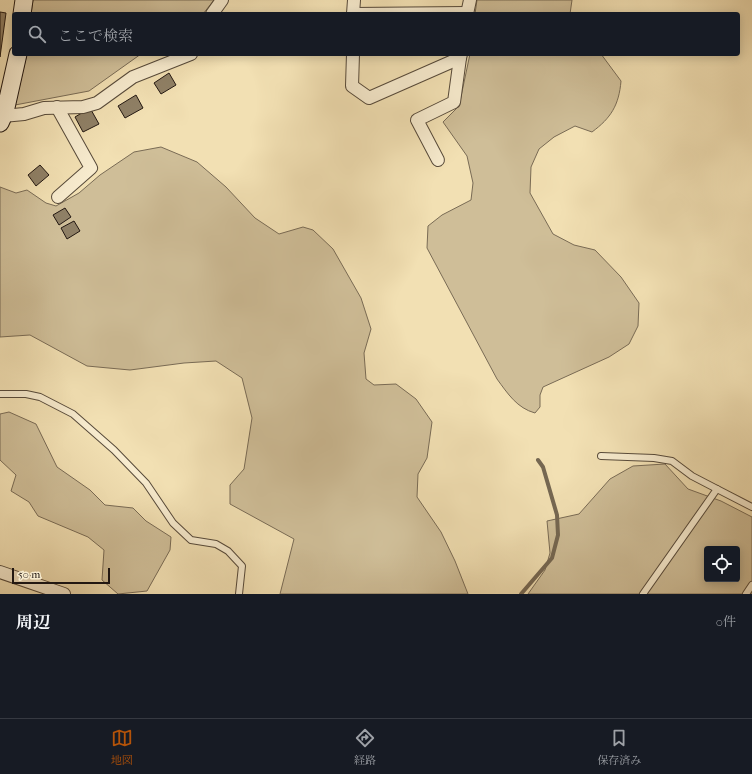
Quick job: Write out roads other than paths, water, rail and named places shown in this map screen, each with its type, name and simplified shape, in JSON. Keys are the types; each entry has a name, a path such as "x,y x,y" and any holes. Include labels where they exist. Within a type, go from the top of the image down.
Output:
{"street":[{"path":"22,12 24,0"},
{"path":"213,12 222,0"},
{"path":"353,12 354,0"},
{"path":"467,12 470,0"},
{"path":"18,56 2,120 44,108 84,107 97,103 133,78 186,56"},
{"path":"353,56 352,86 369,98 460,56"},
{"path":"438,160 418,120 454,102 460,56"},
{"path":"57,107 91,168 58,198"},
{"path":"0,572 64,594"}],"lane":[{"path":"0,394 26,394 40,397 58,404 91,428 146,483 173,523 191,540 216,544 228,551 242,566 239,594"},
{"path":"601,456 654,458 672,461 692,476 752,507"},
{"path":"643,594 717,489"},
{"path":"746,594 752,585"}],"waterway":[{"path":"521,594 552,558 558,535 557,515 543,467 538,460"}]}
